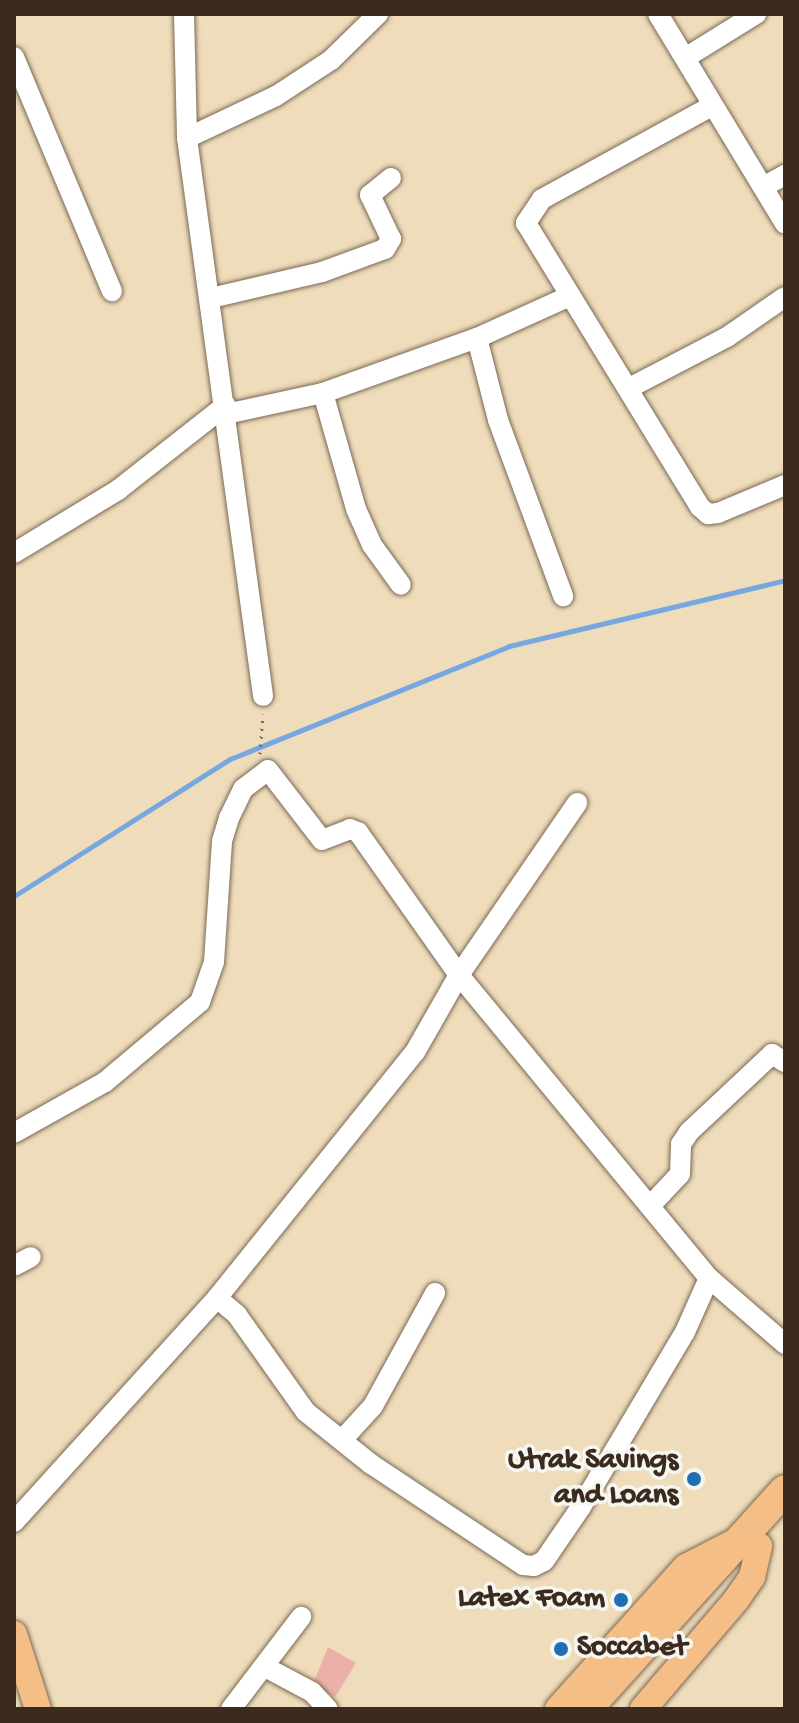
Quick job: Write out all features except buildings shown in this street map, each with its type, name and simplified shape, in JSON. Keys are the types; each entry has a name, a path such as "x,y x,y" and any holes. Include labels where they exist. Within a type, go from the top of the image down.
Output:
{"highway":[{"path":"587,1709 673,1626 750,1543 785,1490"},
{"path":"750,1543 785,1520"},
{"path":"613,1709 673,1626"}],"main road":[{"path":"558,1709 686,1567 750,1543 752,1577 643,1709"},
{"path":"14,1634 38,1709"}],"street":[{"path":"184,14 187,138 263,696"},
{"path":"187,138 276,96 331,60 378,14"},
{"path":"658,14 710,107 785,224"},
{"path":"685,58 756,14"},
{"path":"14,57 19,86 112,291"},
{"path":"710,107 530,209 526,223 708,514 785,485"},
{"path":"763,187 785,175"},
{"path":"211,298 322,272 385,249 391,239 370,195 391,178"},
{"path":"14,553 118,490 226,410 323,393 477,338 570,296"},
{"path":"631,387 727,337 785,297"},
{"path":"477,338 502,433 563,596"},
{"path":"323,393 356,509 372,545 401,585"},
{"path":"14,1133 105,1082 200,1002 214,962 222,841 235,801 258,774 268,770 322,840 350,829 358,832 459,975 709,1278 785,1344"},
{"path":"14,1522 217,1298 415,1052 459,975 577,803"},
{"path":"651,1205 680,1174 681,1144 689,1132 772,1054 785,1062"},
{"path":"217,1298 246,1327 296,1403 342,1440 523,1565 534,1566 544,1561 581,1507 685,1332 709,1278"},
{"path":"342,1440 373,1406 435,1293"},
{"path":"231,1709 301,1617"},
{"path":"265,1667 312,1692 328,1709"}],"path":[{"path":"258,774 263,696"}],"waterway":[{"path":"14,896 230,759 509,646 785,580"}],"place":[{"name":"Utrak Savings and Loans","path":"694,1479"},
{"name":"Latex Foam","path":"621,1600"},
{"name":"Soccabet","path":"561,1649"}]}
